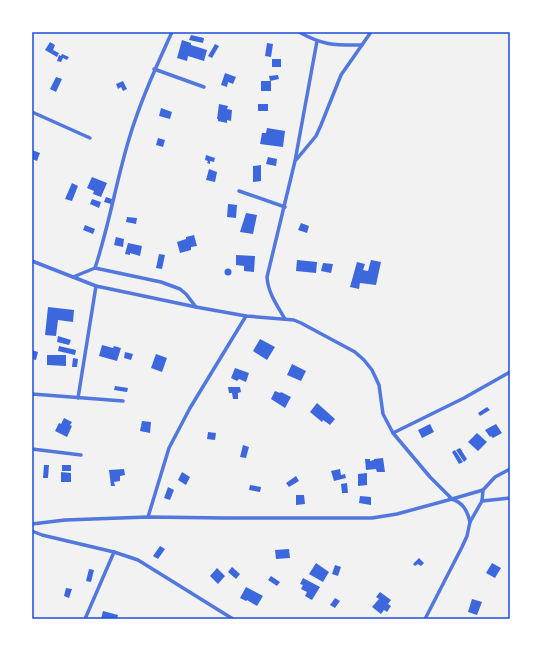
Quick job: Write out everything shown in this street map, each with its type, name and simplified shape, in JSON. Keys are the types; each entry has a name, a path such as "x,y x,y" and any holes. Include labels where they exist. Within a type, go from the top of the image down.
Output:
{"street":[{"path":"95,268 102,246 129,138 154,69 172,32"},
{"path":"299,32 317,42 334,45 362,45"},
{"path":"295,161 316,136 322,125 341,75 371,32"},
{"path":"284,319 271,294 267,277 295,161 317,42"},
{"path":"154,69 204,87"},
{"path":"32,112 90,138"},
{"path":"239,191 285,207"},
{"path":"32,261 96,286 246,316 301,322 355,352 372,370 379,385 383,414 393,433 452,499 458,501 464,506 470,522"},
{"path":"73,277 95,268 172,285 186,294 196,307"},
{"path":"78,398 96,286"},
{"path":"148,517 169,448 190,408 246,316"},
{"path":"393,433 464,398 510,372"},
{"path":"32,394 123,401"},
{"path":"32,449 81,455"},
{"path":"32,524 66,520 148,517 372,518 397,514 483,490 500,473 510,469"},
{"path":"425,619 467,536 470,522 482,501 483,490"},
{"path":"482,501 510,498"},
{"path":"32,531 42,535 114,552 138,560 233,619"},
{"path":"85,619 114,552"}],"building":[{"path":"191,35 204,38 203,43 189,40"},
{"path":"182,40 191,43 191,45 207,50 204,61 188,56 187,61 177,58"},
{"path":"50,42 55,45 53,50 59,53 57,57 45,50"},
{"path":"267,43 273,44 271,57 265,56"},
{"path":"215,44 219,46 212,58 208,56"},
{"path":"62,54 69,57 67,60 63,58 61,62 57,61 59,55 61,56"},
{"path":"272,59 281,59 281,67 272,67"},
{"path":"225,73 236,77 233,84 228,82 227,87 221,85"},
{"path":"278,75 279,79 270,81 269,76"},
{"path":"56,77 62,79 56,92 50,89"},
{"path":"123,81 127,89 123,91 121,87 118,89 116,84"},
{"path":"261,81 271,81 271,91 261,91"},
{"path":"219,104 228,106 227,109 232,110 231,121 227,120 227,123 218,121"},
{"path":"258,104 268,104 268,111 258,111"},
{"path":"161,108 172,112 170,119 159,116"},
{"path":"267,128 285,131 283,147 260,144 262,133 266,133"},
{"path":"158,138 165,140 163,147 156,145"},
{"path":"32,150 40,153 37,161 32,159"},
{"path":"206,155 215,158 214,162 210,161 210,164 207,163 208,161 205,160"},
{"path":"268,157 277,159 276,166 266,164"},
{"path":"261,165 261,181 253,182 253,166"},
{"path":"209,169 217,172 215,182 206,180"},
{"path":"92,177 107,183 101,197 93,194 94,191 87,188"},
{"path":"72,183 78,186 72,201 65,199"},
{"path":"106,197 112,199 111,204 104,202"},
{"path":"92,199 101,202 99,208 90,204"},
{"path":"228,204 237,205 236,218 227,217"},
{"path":"246,213 257,215 253,234 240,232"},
{"path":"127,217 137,218 136,224 126,222"},
{"path":"301,223 309,226 307,233 298,230"},
{"path":"85,225 95,229 93,234 83,230"},
{"path":"194,235 197,246 191,247 191,250 180,253 177,242"},
{"path":"116,237 124,239 123,247 114,245"},
{"path":"128,243 142,246 140,256 130,253 130,255 125,254"},
{"path":"159,254 165,255 162,269 156,268"},
{"path":"236,255 255,256 254,272 244,271 244,266 236,265"},
{"path":"297,260 317,262 316,273 296,271"},
{"path":"371,260 381,262 376,285 360,283 359,289 350,287 357,262 365,264 363,270 368,271"},
{"path":"323,263 333,264 331,273 321,271"},
{"path":"228,268 231,269 231,275 228,276 225,275 224,272 225,269"},
{"path":"48,307 74,310 73,322 58,320 56,336 45,335"},
{"path":"58,336 71,340 69,345 57,342"},
{"path":"260,339 275,347 267,360 253,351"},
{"path":"102,345 113,348 114,346 121,348 117,361 99,356"},
{"path":"59,346 76,350 75,355 58,351"},
{"path":"32,350 38,352 36,360 32,359"},
{"path":"125,352 133,354 131,360 124,358"},
{"path":"156,354 167,358 162,372 151,368"},
{"path":"47,355 66,355 66,366 47,365"},
{"path":"73,358 78,359 77,367 72,367"},
{"path":"292,364 306,371 301,381 287,375"},
{"path":"235,368 249,373 246,382 239,379 237,381 231,378"},
{"path":"115,386 128,388 127,392 114,390"},
{"path":"228,387 240,387 241,392 238,393 238,399 233,399 232,393 229,393"},
{"path":"275,391 291,397 285,408 271,399"},
{"path":"317,403 335,419 330,425 323,420 322,422 310,412"},
{"path":"487,407 490,410 480,416 478,413"},
{"path":"64,418 72,422 70,425 72,426 67,437 55,431 59,423 61,424"},
{"path":"142,421 151,422 150,433 140,431"},
{"path":"430,424 434,432 422,438 418,430"},
{"path":"496,424 502,433 493,438 491,436 490,437 485,430"},
{"path":"208,432 216,433 215,440 207,439"},
{"path":"477,433 487,442 478,451 468,442"},
{"path":"243,445 249,447 246,458 240,457"},
{"path":"460,448 467,459 464,462 456,450"},
{"path":"455,450 463,462 459,464 452,452"},
{"path":"383,458 385,472 377,472 376,469 366,470 365,459 370,459 370,461"},
{"path":"44,465 49,465 48,478 43,478"},
{"path":"62,465 71,465 71,471 62,471"},
{"path":"124,469 125,475 120,476 120,481 114,482 115,486 111,486 109,470"},
{"path":"340,469 341,475 345,474 346,478 334,481 331,471"},
{"path":"61,472 71,473 71,482 61,482"},
{"path":"182,472 190,477 186,485 178,480"},
{"path":"367,473 367,485 358,486 358,474"},
{"path":"296,476 299,481 289,487 286,483"},
{"path":"347,483 348,493 342,493 341,484"},
{"path":"250,485 261,487 260,492 249,490"},
{"path":"168,487 174,490 170,500 164,498"},
{"path":"296,495 304,495 305,504 296,505"},
{"path":"360,496 371,497 371,505 359,503"},
{"path":"160,546 165,549 158,559 153,556"},
{"path":"289,549 290,558 276,559 275,550"},
{"path":"419,558 424,563 421,566 418,564 415,566 413,564"},
{"path":"316,563 329,572 323,582 309,574"},
{"path":"492,563 501,568 495,578 486,573"},
{"path":"335,565 341,567 338,576 332,574"},
{"path":"232,567 240,574 236,579 228,572"},
{"path":"217,568 225,576 218,584 210,576"},
{"path":"89,569 94,570 91,582 86,581"},
{"path":"271,576 280,582 277,586 268,580"},
{"path":"303,578 320,587 312,600 305,596 307,592 301,589 303,585 300,584"},
{"path":"246,587 263,596 257,606 240,598"},
{"path":"66,588 72,589 69,598 64,596"},
{"path":"380,592 391,600 388,604 391,606 387,612 384,610 381,614 372,607 379,599 376,597"},
{"path":"335,598 340,601 335,608 330,605"},
{"path":"472,599 482,602 477,615 468,612"},
{"path":"103,611 118,615 117,619 101,619"}]}
